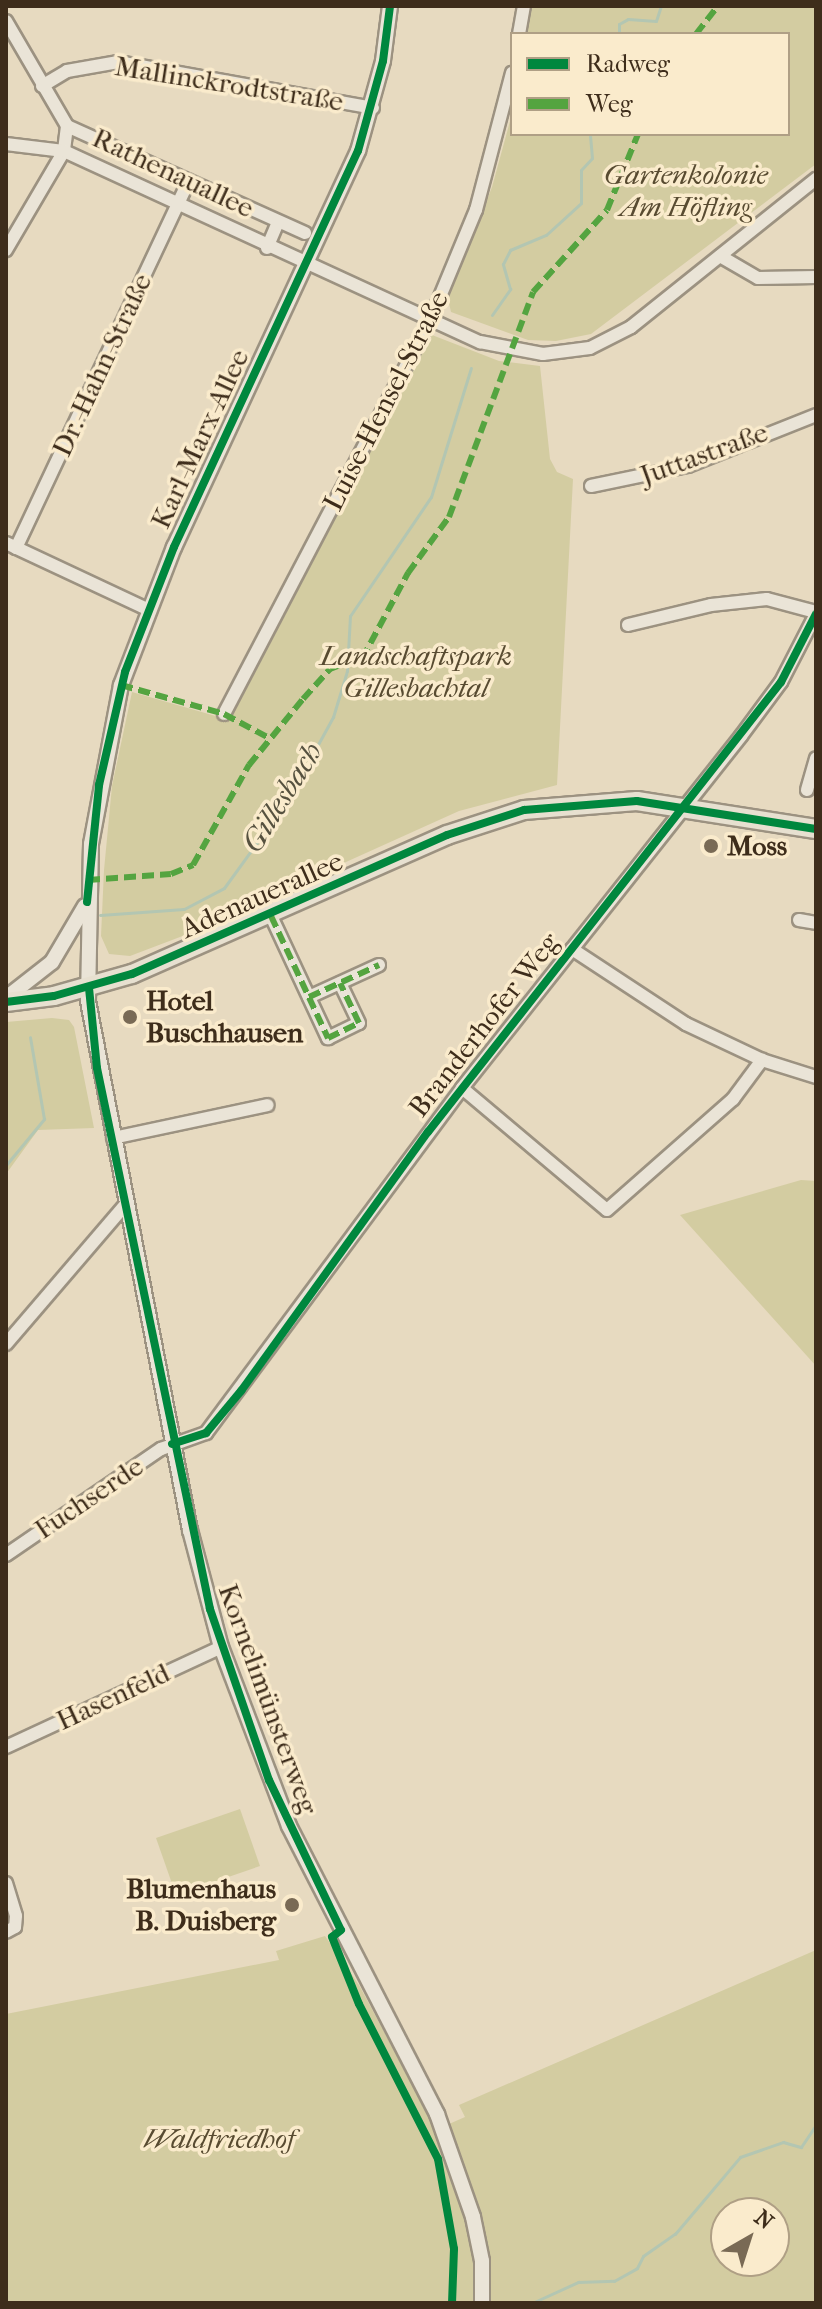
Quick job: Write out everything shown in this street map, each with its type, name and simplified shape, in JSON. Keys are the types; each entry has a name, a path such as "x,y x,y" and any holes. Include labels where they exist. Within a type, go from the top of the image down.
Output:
{"main road":[{"name":"Adenauerallee","path":"6,1000 89,988 271,916 447,835 511,813 608,800 688,806 816,829"}],"street":[{"name":"Karl-Marx-Allee","path":"89,988 87,902 94,812 109,734 147,609 306,265 373,108 390,6"},
{"path":"519,32 524,6"},
{"path":"6,21 67,126 64,151 6,250"},
{"name":"Mallinckrodtstraße","path":"42,86 67,71 118,62 373,108"},
{"name":"Luise-Hensel-Straße","path":"224,714 432,316 476,210 510,81"},
{"name":"Rathenauallee","path":"67,126 305,233"},
{"name":"Rathenauallee","path":"6,144 64,151 267,248 508,351 543,354 590,348 631,327 816,179"},
{"name":"Dr.-Hahn-Straße","path":"11,546 189,181"},
{"name":"Rathenauallee","path":"267,248 278,222"},
{"path":"720,256 758,278 816,277"},
{"name":"Juttastraße","path":"591,486 688,466 816,415"},
{"path":"11,546 147,609"},
{"path":"628,625 711,605 767,599 816,613"},
{"name":"Branderhofer Weg","path":"172,1444 206,1433 462,1088 688,806 781,682 816,613"},
{"path":"807,790 816,758"},
{"path":"6,1000 52,962 87,902"},
{"name":"Adenauerallee","path":"271,916 328,1038 359,1023 340,983"},
{"path":"799,920 816,923"},
{"path":"572,949 656,1007 762,1060 816,1077"},
{"path":"309,997 379,965"},
{"name":"Kornelimünsterweg","path":"89,988 97,1068 172,1444 221,1647 289,1826 437,2114 473,2217 482,2261 482,2303"},
{"path":"462,1088 607,1210 733,1099 762,1060"},
{"path":"113,1138 268,1105"},
{"path":"6,1344 125,1205"},
{"name":"Fuchserde","path":"6,1555 172,1444"},
{"name":"Hasenfeld","path":"6,1747 221,1647"},
{"path":"6,1883 16,1916 15,1927 6,1932"}],"green space":[{"name":"Gartenkolonie Am Höfling","path":"529,6 816,6 816,164 591,334 556,341 528,340 451,312 448,299 492,187 510,121 510,136 790,136 790,32 525,32"},
{"name":"Landschaftspark Gillesbachtal","path":"432,335 499,361 540,366 550,459 557,472 573,479 557,785 459,811 180,937 130,956 109,954 101,936 104,870 112,786 132,692 226,719"},
{"path":"52,1018 69,1020 74,1027 94,1128 38,1130 6,1174 6,1022"},
{"path":"801,1180 816,1181 816,1366 680,1215"},
{"path":"240,1809 260,1866 176,1895 156,1838"},
{"name":"Waldfriedhof","path":"325,1936 359,1985 437,2131 466,2216 476,2260 476,2303 6,2303 6,2014 279,1960 276,1951"},
{"path":"816,1950 816,2303 490,2303 483,2219 449,2124 465,2117 459,2105"}],"waterway":[{"name":"Gillesbach","path":"619,32 619,24 628,19 656,21 661,6"},
{"name":"Gillesbach","path":"492,315 510,289 503,264 510,250 546,235 581,203 581,170 592,158 590,136"},
{"name":"Gillesbach","path":"100,915 184,909 224,888 287,801 333,717 347,671 350,616 431,497 471,368"},
{"name":"Gillesbach","path":"6,1165 44,1119 30,1037"},
{"path":"532,2303 578,2282 614,2281 637,2268 643,2256 675,2234 740,2157 783,2142 801,2147 816,2125"}],"marked path":[{"path":"698,32 718,6"},
{"path":"354,661 362,659 408,573 449,517 533,292 607,210 637,136"},
{"path":"88,880 171,874 193,865 249,765 330,669 343,664"},
{"path":"121,685 224,714 271,739"},
{"path":"271,916 328,1038 359,1023 340,983"},
{"path":"309,997 379,965"}],"cycle path":[{"path":"87,902 99,785 125,672 174,547 358,151 383,61 390,6"},
{"path":"172,1444 206,1433 241,1391 428,1132 781,682 816,614"},
{"path":"6,1002 54,996 132,974 447,835 524,810 637,801 816,829"},
{"path":"89,988 97,1068 210,1609 269,1780 341,1930 332,1937 359,2004 438,2159 454,2249 452,2303"}],"place":[{"name":"Moss","path":"711,846"},
{"name":"Hotel Buschhausen","path":"130,1017"},
{"name":"Blumenhaus B. Duisberg","path":"292,1905"}]}
